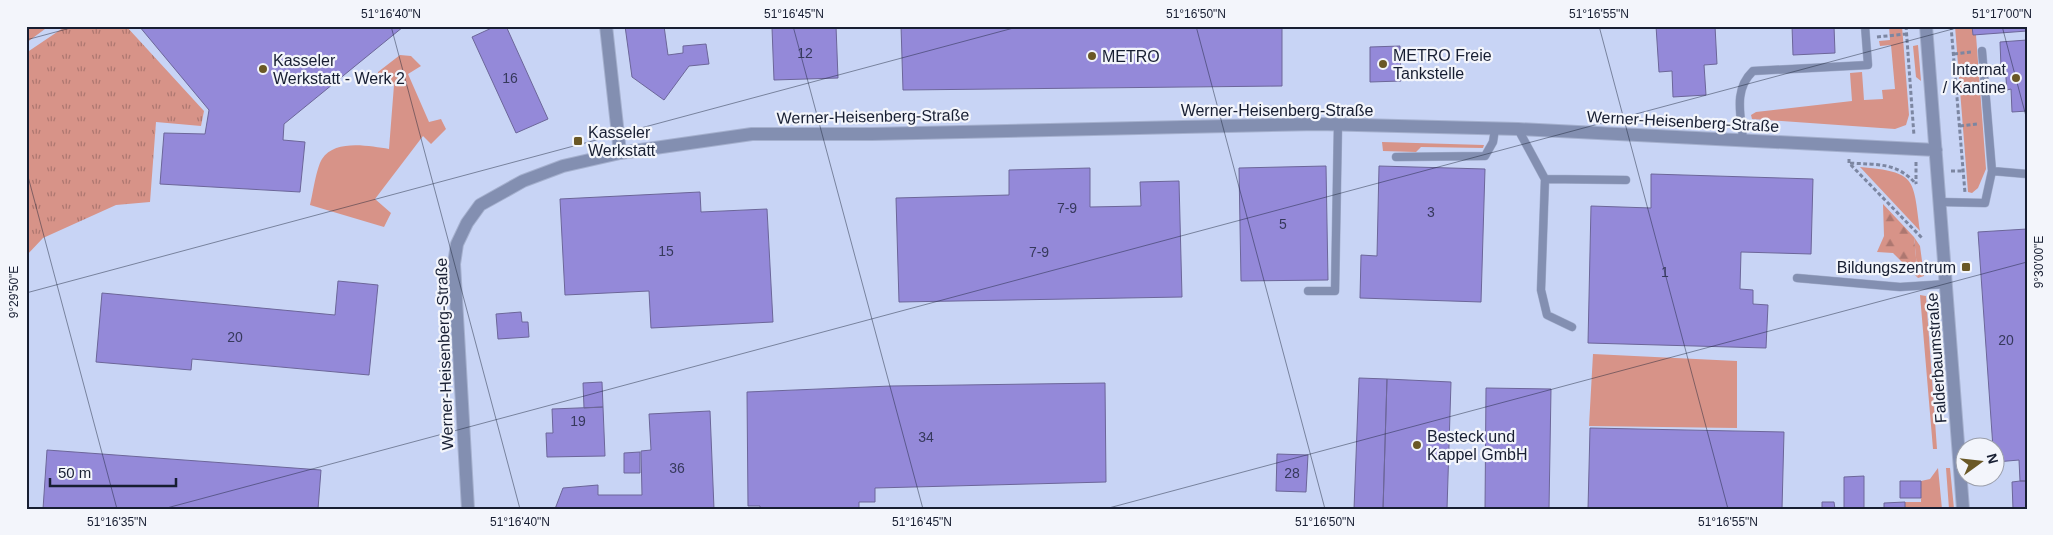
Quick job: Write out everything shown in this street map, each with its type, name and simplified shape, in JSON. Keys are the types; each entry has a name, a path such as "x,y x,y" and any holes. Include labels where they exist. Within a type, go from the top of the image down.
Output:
{"street":[{"path":"606,26 620,153"},
{"name":"Falderbaumstraße","path":"1926,26 1964,509"},
{"name":"Werner-Heisenberg-Straße","path":"468,509 454,264 457,244 467,223 480,205 514,186 563,166 620,153 752,134 881,134 1338,124 1518,129 1936,150"}],"lane":[{"path":"1743,140 1740,93 1743,80 1753,71 1868,65 1865,26"},
{"path":"1940,202 1985,203 1992,171 1982,51"},
{"path":"1308,292 1335,292 1338,124"},
{"path":"1396,156 1486,156 1493,142 1495,129"},
{"path":"1518,129 1545,179 1540,290 1547,315 1572,327"},
{"path":"1992,171 2027,174"},
{"path":"1545,179 1626,180"},
{"path":"1797,278 1900,287 1947,284"}],"path":[{"path":"1906,26 1910,82"},
{"path":"1952,26 1966,202"},
{"path":"1889,36 1906,34"},
{"path":"1954,54 1982,51"},
{"path":"1960,126 1988,123"},
{"path":"1849,146 1849,163 1923,239"},
{"path":"1849,163 1890,166 1902,170 1916,184"}],"green space":[{"path":"26,26 49,26 26,43"},
{"path":"66,26 126,26 204,111 201,126 156,122 150,202 116,205 43,238 26,256 26,53"},
{"path":"1889,26 1902,26 1909,115 1906,125 1895,129 1752,119 1751,115 1756,112 1852,101 1850,73 1862,72 1864,100 1883,99 1882,90 1895,89 1891,45 1880,46 1879,41 1890,40"},
{"path":"1955,26 1972,26 1973,35 1976,35 1986,169 1978,188 1972,193 1968,192"},
{"path":"1918,45 1921,81 1916,77 1913,46"},
{"path":"400,55 411,56 421,66 408,74 429,122 441,119 446,129 431,144 423,136 375,199 391,213 384,227 310,205 318,169 322,159 328,153 344,146 353,145 389,149 394,85 378,84 378,72"},
{"path":"1382,142 1484,145 1483,148 1421,147 1416,152 1383,151"},
{"path":"1860,167 1892,172 1902,175 1909,181 1916,199 1920,231"},
{"path":"1883,204 1914,237 1918,278 1893,253 1877,252 1884,236"},
{"path":"1914,237 1920,246 1924,276 1918,278"},
{"path":"1920,295 1926,296 1937,449 1933,449"},
{"path":"1593,354 1737,361 1737,428 1589,426"},
{"path":"1938,468 1942,509 1905,509 1905,502 1921,502 1921,481 1930,479"},
{"path":"1946,468 1950,468 1954,509 1949,509"}],"building":[{"name":"Kasseler Werkstatt - Werk 2","path":"139,26 403,27 284,124 283,140 305,142 300,192 160,184 164,133 205,134 209,110"},
{"path":"496,26 506,26 548,119 516,133 472,37"},
{"path":"625,26 664,26 668,55 683,53 683,46 706,44 709,64 689,66 664,100 632,77"},
{"path":"836,26 838,78 774,80 772,28"},
{"name":"METRO","path":"901,26 1282,26 1282,86 903,90"},
{"path":"1656,26 1715,26 1717,64 1704,65 1706,95 1673,97 1672,71 1659,72"},
{"path":"1792,26 1834,26 1835,53 1793,55"},
{"path":"1972,26 2027,26 2027,31 1973,35"},
{"name":"Internat / Kantine","path":"2027,40 2027,111 2012,112 2011,89 2007,90 2005,67 2001,67 2000,42"},
{"path":"1400,46 1401,81 1370,82 1370,47"},
{"path":"1326,166 1328,280 1241,281 1239,168"},
{"path":"1379,166 1485,169 1481,302 1360,298 1361,255 1377,256"},
{"path":"1090,168 1090,207 1141,206 1140,182 1179,181 1182,297 899,302 896,198 1009,195 1009,170"},
{"path":"1651,174 1813,179 1811,254 1741,252 1740,289 1753,290 1753,304 1768,305 1766,348 1588,343 1591,206 1651,208"},
{"path":"700,192 701,212 767,209 773,322 651,328 649,291 565,295 560,199"},
{"path":"2027,229 2027,481 2020,481 2019,460 2006,461 2006,438 1992,438 1978,232"},
{"path":"338,281 378,285 369,375 192,359 191,370 96,362 102,293 335,315"},
{"path":"521,312 522,322 528,322 529,337 498,339 496,314"},
{"path":"1359,378 1387,379 1383,509 1354,509"},
{"name":"Besteck und Kappel GmbH","path":"1387,379 1451,382 1447,509 1383,509"},
{"path":"602,382 603,407 584,408 583,383"},
{"path":"1105,383 1106,482 875,488 875,502 859,502 859,509 760,509 760,506 748,506 747,392 891,386"},
{"path":"1486,388 1551,389 1549,509 1485,509"},
{"path":"603,407 605,456 547,457 546,433 553,433 552,409"},
{"path":"710,411 714,509 555,509 563,488 598,485 598,495 642,495 641,451 651,450 649,414"},
{"path":"1590,428 1784,432 1782,509 1588,509"},
{"path":"47,450 321,470 318,509 43,509"},
{"path":"640,452 640,473 624,473 624,453"},
{"path":"1277,454 1308,455 1306,492 1276,491"},
{"path":"1864,476 1864,509 1844,509 1844,477"},
{"path":"1900,481 1921,481 1921,498 1900,498"},
{"path":"2027,481 2027,509 2013,509 2012,482"},
{"path":"1822,502 1834,502 1835,509 1822,509"},
{"path":"1905,502 1905,509 1884,509 1884,503"}],"place":[{"name":"METRO","path":"1092,56"},
{"name":"METRO Freie Tankstelle","path":"1383,64"},
{"name":"Kasseler Werkstatt - Werk 2","path":"263,69"},
{"name":"Internat / Kantine","path":"2016,78"},
{"name":"Kasseler Werkstatt","path":"578,141"},
{"name":"Bildungszentrum","path":"1966,267"},
{"name":"Besteck und Kappel GmbH","path":"1417,445"}]}
